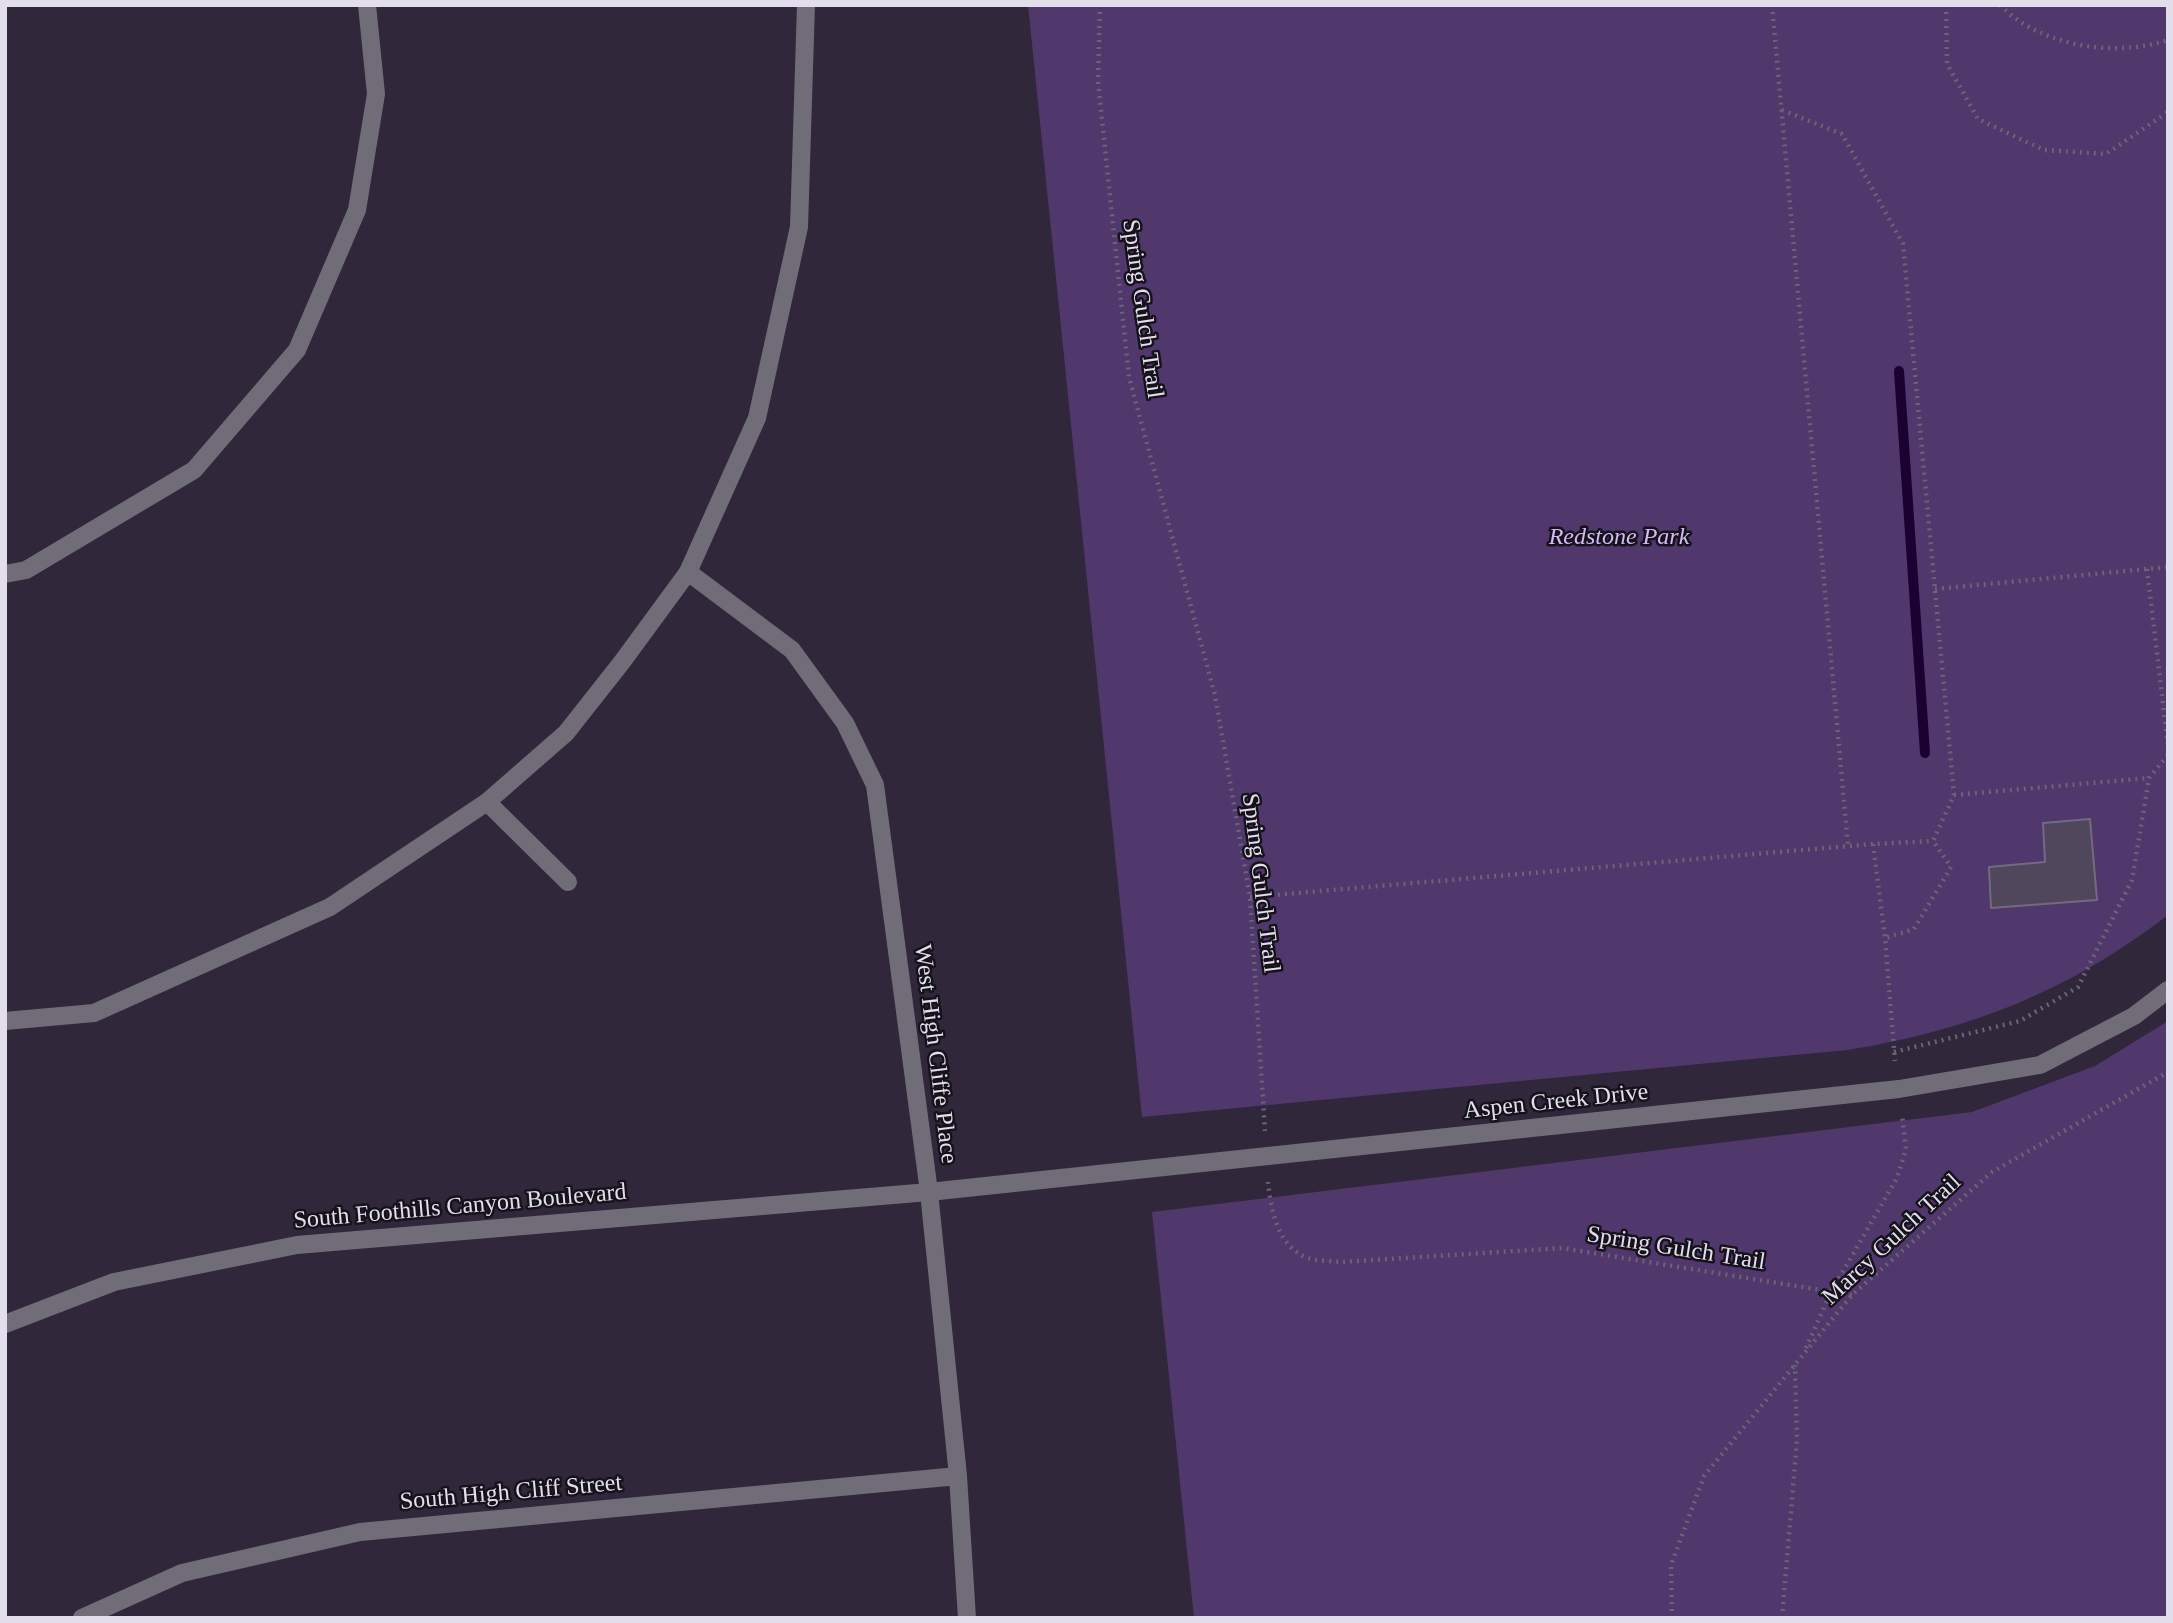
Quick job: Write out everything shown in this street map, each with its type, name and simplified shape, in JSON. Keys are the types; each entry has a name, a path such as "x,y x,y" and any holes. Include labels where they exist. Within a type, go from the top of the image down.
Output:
{"street":[{"path":"5,573 26,570 194,470 297,350 357,210 376,94 367,5"},
{"path":"5,1021 94,1013 318,913 487,802 566,733 688,572 757,418 799,227 806,5"},
{"name":"West High Cliffe Place","path":"688,572 792,650 845,723 875,785 929,1192 958,1476 967,1618"},
{"path":"487,802 568,882"},
{"name":"Aspen Creek Drive","path":"929,1192 1810,1100 2040,1065 2134,1016 2168,990"},
{"name":"South Foothills Canyon Boulevard","path":"5,1324 114,1282 297,1245 929,1192"},
{"name":"South High Cliff Street","path":"82,1618 182,1573 359,1532 958,1476"}],"path":[{"name":"Spring Gulch Trail","path":"1100,5 1098,81 1129,377 1215,695 1250,897 1271,1212 1285,1241 1307,1258 1341,1262 1562,1248 1852,1295"},
{"path":"1772,5 1849,846"},
{"path":"1946,5 1947,64 1978,119 2044,150 2106,154 2168,112"},
{"path":"2000,5 2016,22 2090,49 2168,40"},
{"path":"1782,110 1842,134 1903,244 1954,795 1933,842"},
{"path":"1935,589 2168,567"},
{"path":"2147,569 2168,746"},
{"path":"1894,1052 2020,1021 2078,987 2132,880 2149,778 2168,755"},
{"path":"1954,795 2149,778"},
{"path":"1250,897 1849,846 1933,842"},
{"path":"1885,938 1914,929 1951,867 1933,842"},
{"name":"Marcy Gulch Trail","path":"1672,1618 1671,1564 1704,1476 1852,1295 1992,1172 2168,1072"},
{"path":"1782,1618 1797,1440 1795,1364"}],"green space":[{"name":"Redstone Park","path":"1028,5 2168,5 2168,915 2094,965 2016,1004 1934,1032 1892,1042 1847,1050 1142,1117"},
{"path":"2168,1021 2168,1618 1194,1618 1152,1212 1972,1112 2095,1066"}],"building":[{"path":"2090,819 2097,900 1991,908 1989,867 2045,862 2043,823"}],"waterway":[{"path":"1899,371 1925,753"}]}
